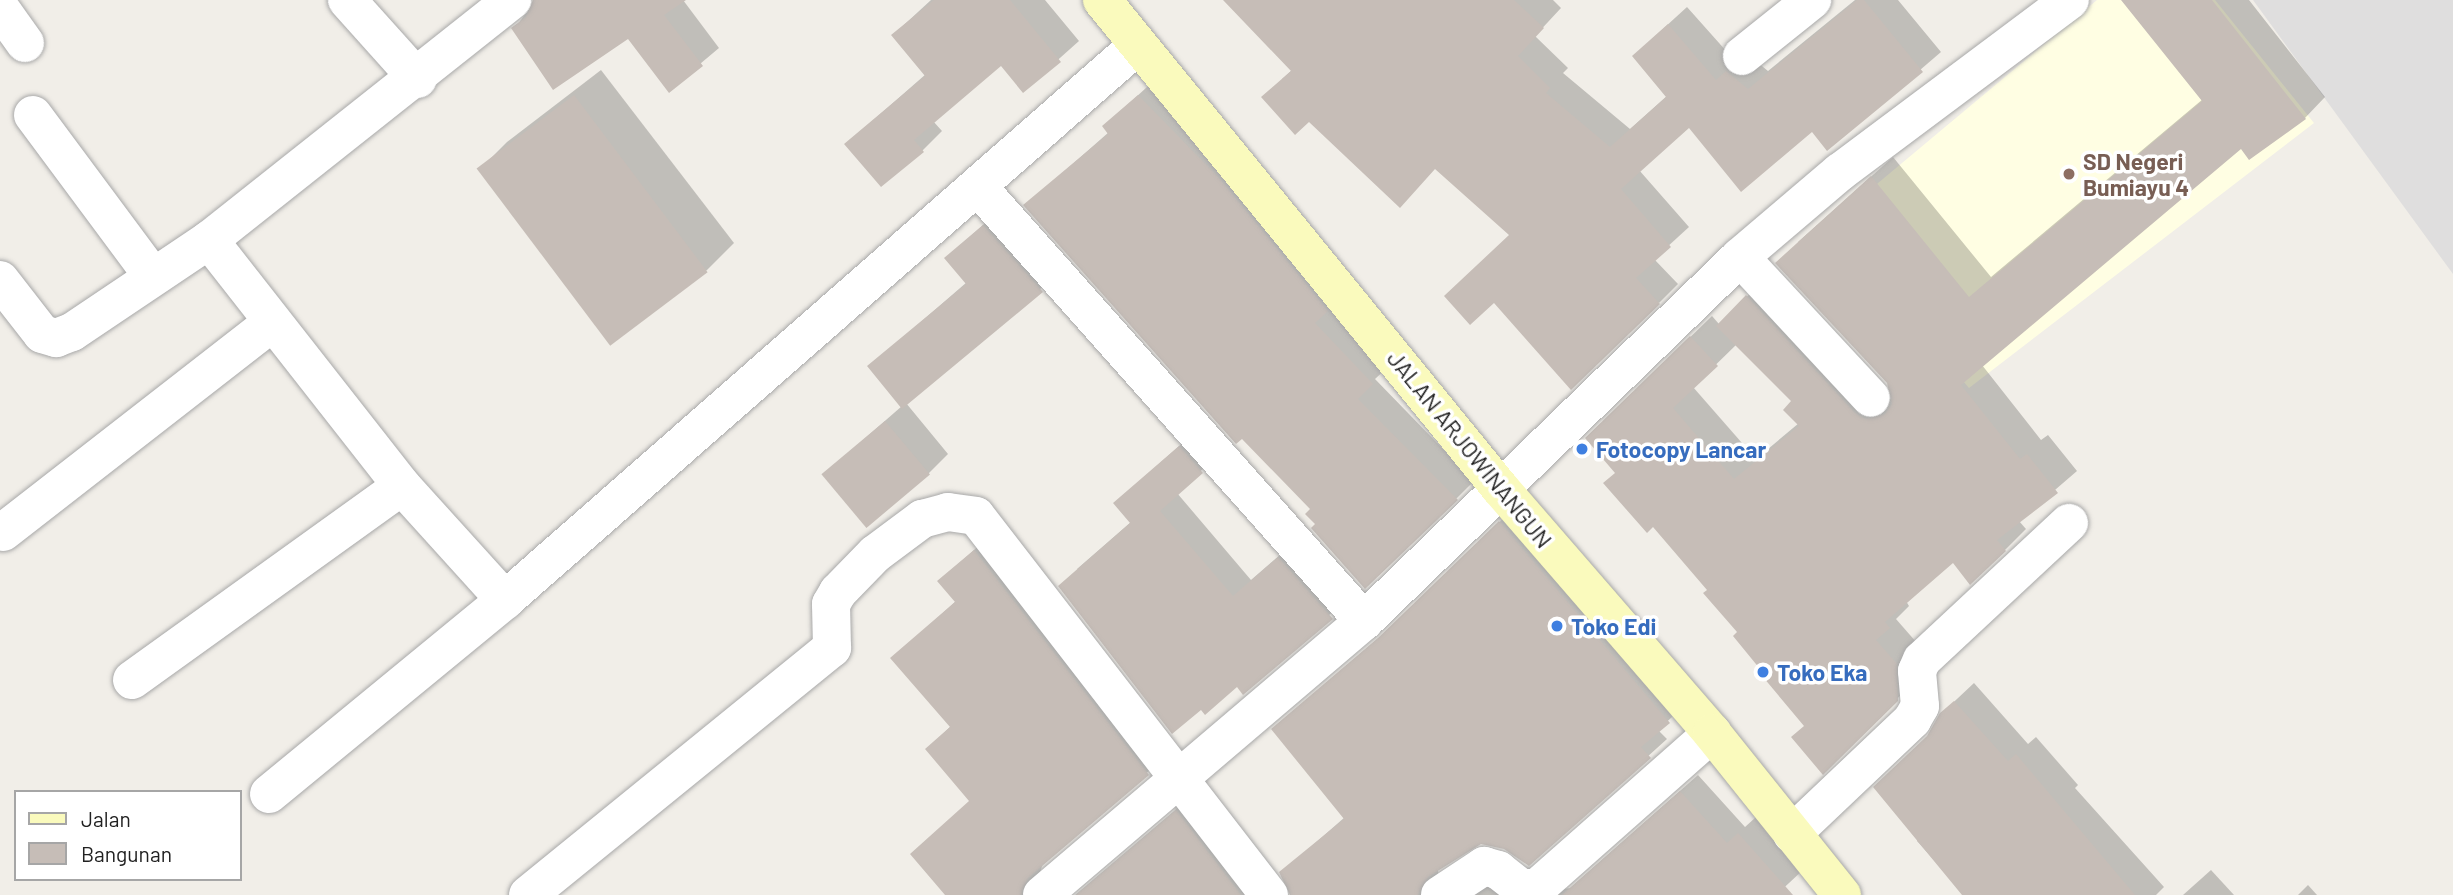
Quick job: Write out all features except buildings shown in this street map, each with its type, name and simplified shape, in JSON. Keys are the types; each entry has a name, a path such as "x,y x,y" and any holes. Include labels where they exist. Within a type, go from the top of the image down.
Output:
{"main road":[{"name":"JALAN ARJOWINANGUN","path":"1102,0 1500,488 1712,733 1842,895"}],"street":[{"path":"347,0 418,79"},
{"path":"0,280 42,334 56,338 72,332 152,275 209,240 418,79 512,0"},
{"path":"1742,56 1812,0"},
{"path":"1042,895 1181,781 1364,621 1740,257 1840,172 2070,0"},
{"path":"0,8 25,43"},
{"path":"269,794 505,600 1138,45"},
{"path":"33,115 152,275"},
{"path":"978,187 1364,621"},
{"path":"209,240 271,323 402,486 505,600"},
{"path":"1740,257 1871,398"},
{"path":"3,533 271,323"},
{"path":"132,680 402,486"},
{"path":"528,895 832,648 831,604 838,592 876,554 922,519 948,512 976,516 1269,895"},
{"path":"1792,834 1912,720 1920,705 1917,671 1922,660 2069,523"},
{"path":"1440,895 1484,866 1498,870 1521,888 1537,888 1712,733"}],"shaded area":[{"name":"SD Negeri Bumiayu 4","path":"2097,0 2215,0 2314,123 1969,388 1829,224"},
{"path":"2253,0 2453,0 2453,274"}],"place":[{"name":"SD Negeri Bumiayu 4","path":"2069,174"},
{"name":"Fotocopy Lancar","path":"1582,449"},
{"name":"Toko Edi","path":"1557,626"},
{"name":"Toko Eka","path":"1763,672"}]}
